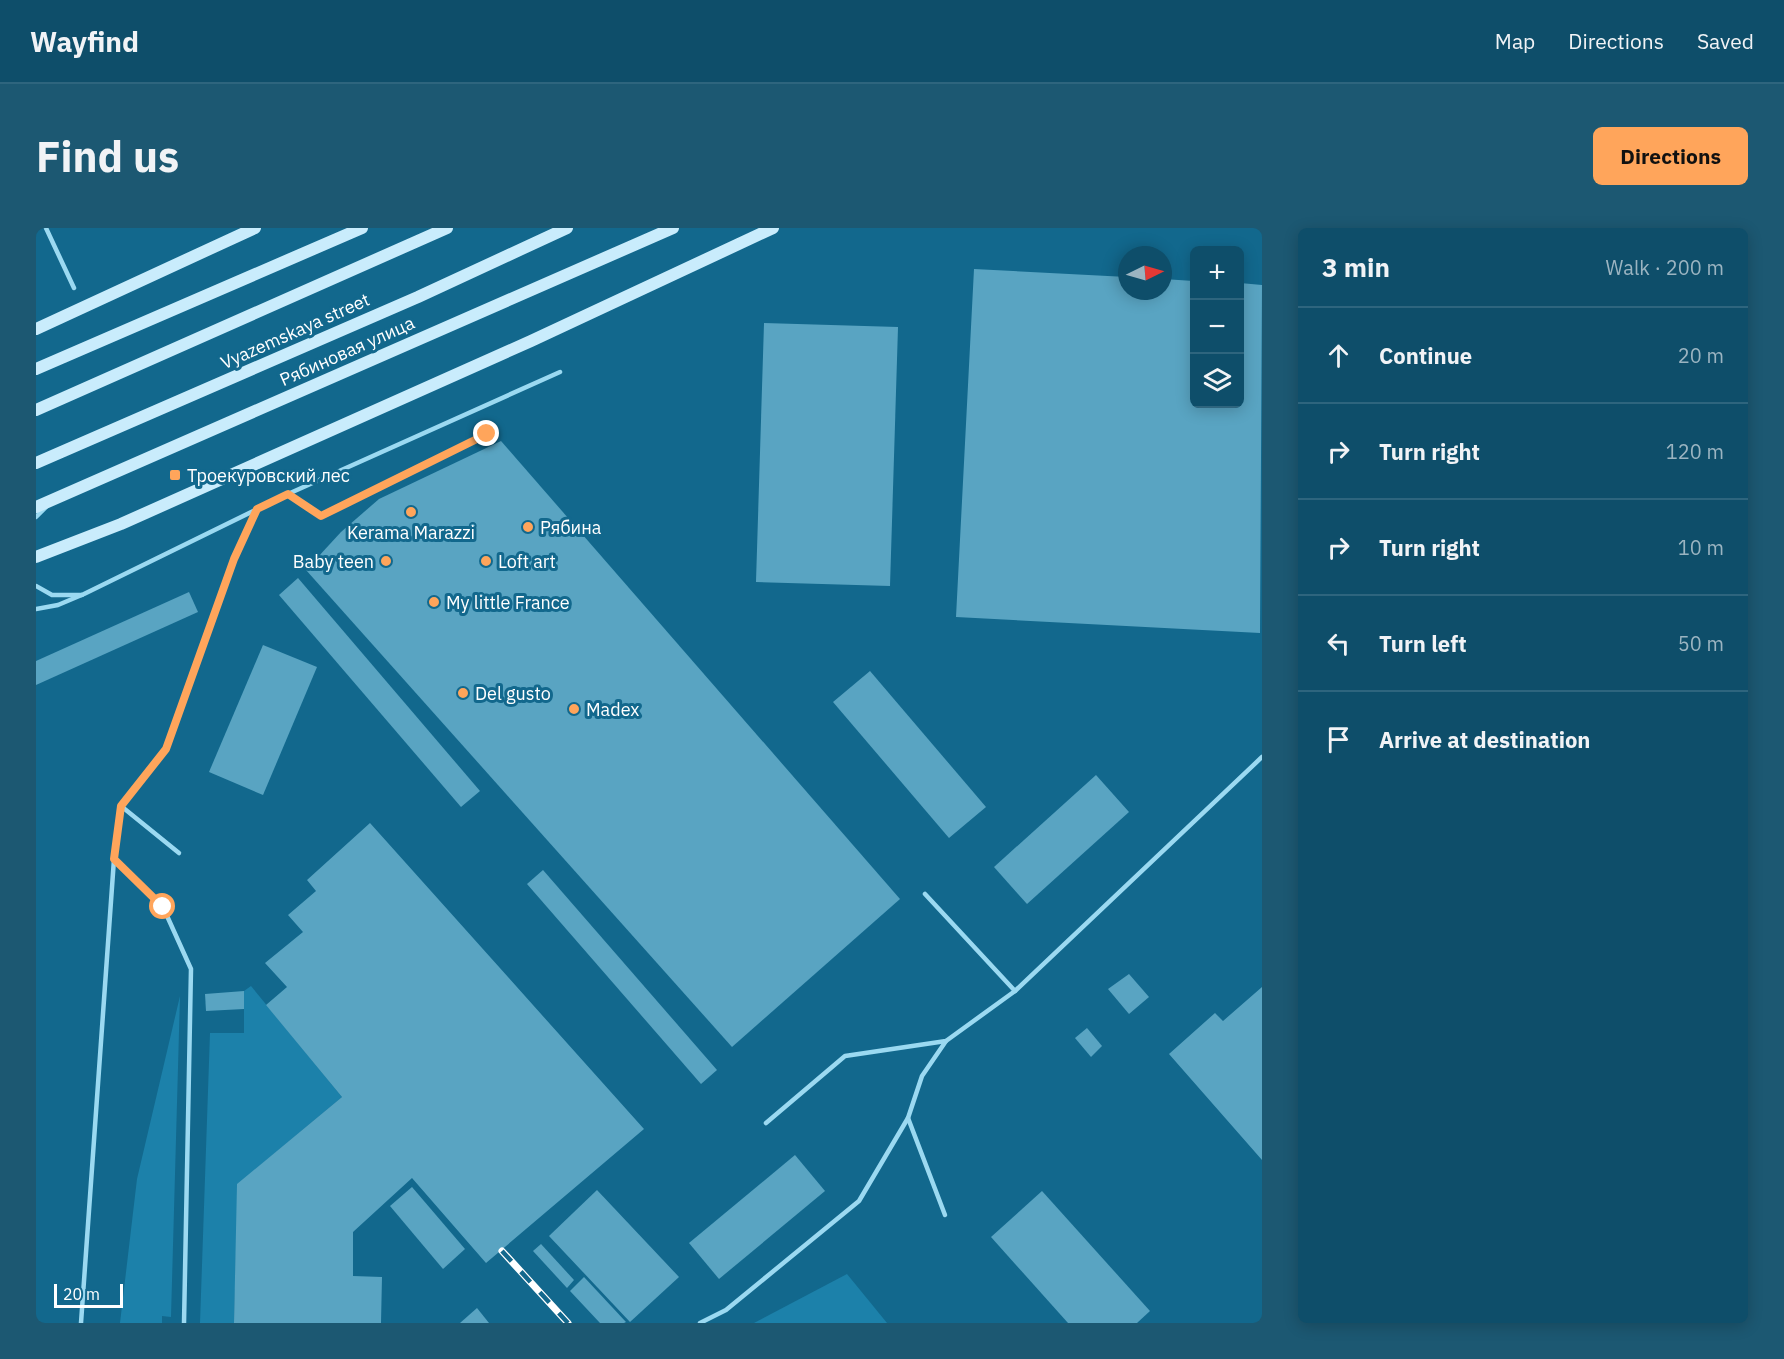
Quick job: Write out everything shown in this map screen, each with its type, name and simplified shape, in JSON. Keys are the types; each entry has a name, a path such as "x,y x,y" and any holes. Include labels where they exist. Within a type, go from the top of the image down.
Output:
{"main road":[{"path":"36,329 255,228"},
{"path":"36,369 362,228"},
{"name":"Vyazemskaya street","path":"36,410 447,228"},
{"name":"Vyazemskaya street","path":"36,463 407,301 567,228"},
{"name":"Рябиновая улица","path":"36,507 673,228"},
{"path":"36,557 110,528 531,341 774,228"}],"lane":[{"path":"46,228 74,288"},
{"path":"36,609 58,605 84,594 288,494 560,372"},
{"path":"288,494 321,516 487,434"},
{"path":"36,517 54,500"},
{"path":"81,1323 114,859 121,806 166,749 234,559 257,509"},
{"path":"36,586 39,591 52,595 84,594"},
{"path":"700,1323 726,1310 859,1201 908,1118 922,1076 946,1041 1015,991 1262,757"},
{"path":"121,806 179,853"},
{"path":"114,859 163,907 191,969 184,1323"},
{"path":"925,894 1015,991"},
{"path":"766,1123 845,1056 946,1041"},
{"path":"908,1118 945,1215"}],"shaded area":[{"path":"251,986 342,1097 238,1184 234,1323 200,1323 210,1033 244,1033 244,991"},
{"path":"180,996 171,1317 162,1316 162,1323 120,1323 137,1179"},
{"path":"847,1274 887,1323 754,1323"}],"building":[{"path":"974,269 1118,277 1118,300 1172,300 1172,280 1190,281 1190,408 1244,408 1244,283 1262,285 1260,633 956,617"},
{"path":"764,323 898,327 890,586 756,582"},
{"path":"501,441 900,899 732,1047 306,570 341,532 379,499"},
{"path":"298,578 480,791 461,807 279,595"},
{"path":"189,592 198,612 36,685 36,661"},
{"path":"263,645 317,667 263,795 209,772"},
{"path":"870,671 986,807 949,838 833,702"},
{"path":"1096,775 1129,812 1027,904 994,867"},
{"path":"370,823 644,1129 486,1263 412,1178 353,1232 353,1276 382,1277 381,1323 234,1323 237,1184 342,1097 266,1005 287,987 265,963 303,932 288,915 316,891 307,880"},
{"path":"543,870 717,1070 701,1084 527,884"},
{"path":"1129,974 1149,997 1129,1014 1108,989"},
{"path":"1262,987 1262,1160 1169,1054 1215,1013 1223,1021"},
{"path":"244,991 244,1009 206,1011 205,994"},
{"path":"1087,1028 1102,1046 1091,1057 1075,1038"},
{"path":"795,1155 825,1191 719,1279 689,1243"},
{"path":"412,1187 465,1249 443,1269 390,1206"},
{"path":"597,1190 679,1277 630,1322 549,1236"},
{"path":"1042,1191 1150,1311 1137,1323 1068,1323 991,1237"},
{"path":"541,1244 574,1280 567,1288 533,1251"},
{"path":"584,1277 626,1322 600,1323 570,1291"},
{"path":"477,1308 489,1323 460,1323"}],"railway":[{"path":"502,1251 568,1323"}],"place":[{"name":"Троекуровский лес","path":"175,475"},
{"name":"Kerama Marazzi","path":"411,512"},
{"name":"Рябина","path":"528,527"},
{"name":"Baby teen","path":"386,561"},
{"name":"Loft art","path":"486,561"},
{"name":"My little France","path":"434,602"},
{"name":"Del gusto","path":"463,693"},
{"name":"Madex","path":"574,709"}],"route":[{"path":"163,907 114,859 121,806 166,749 234,559 257,509 288,494 321,516 487,434"}]}
